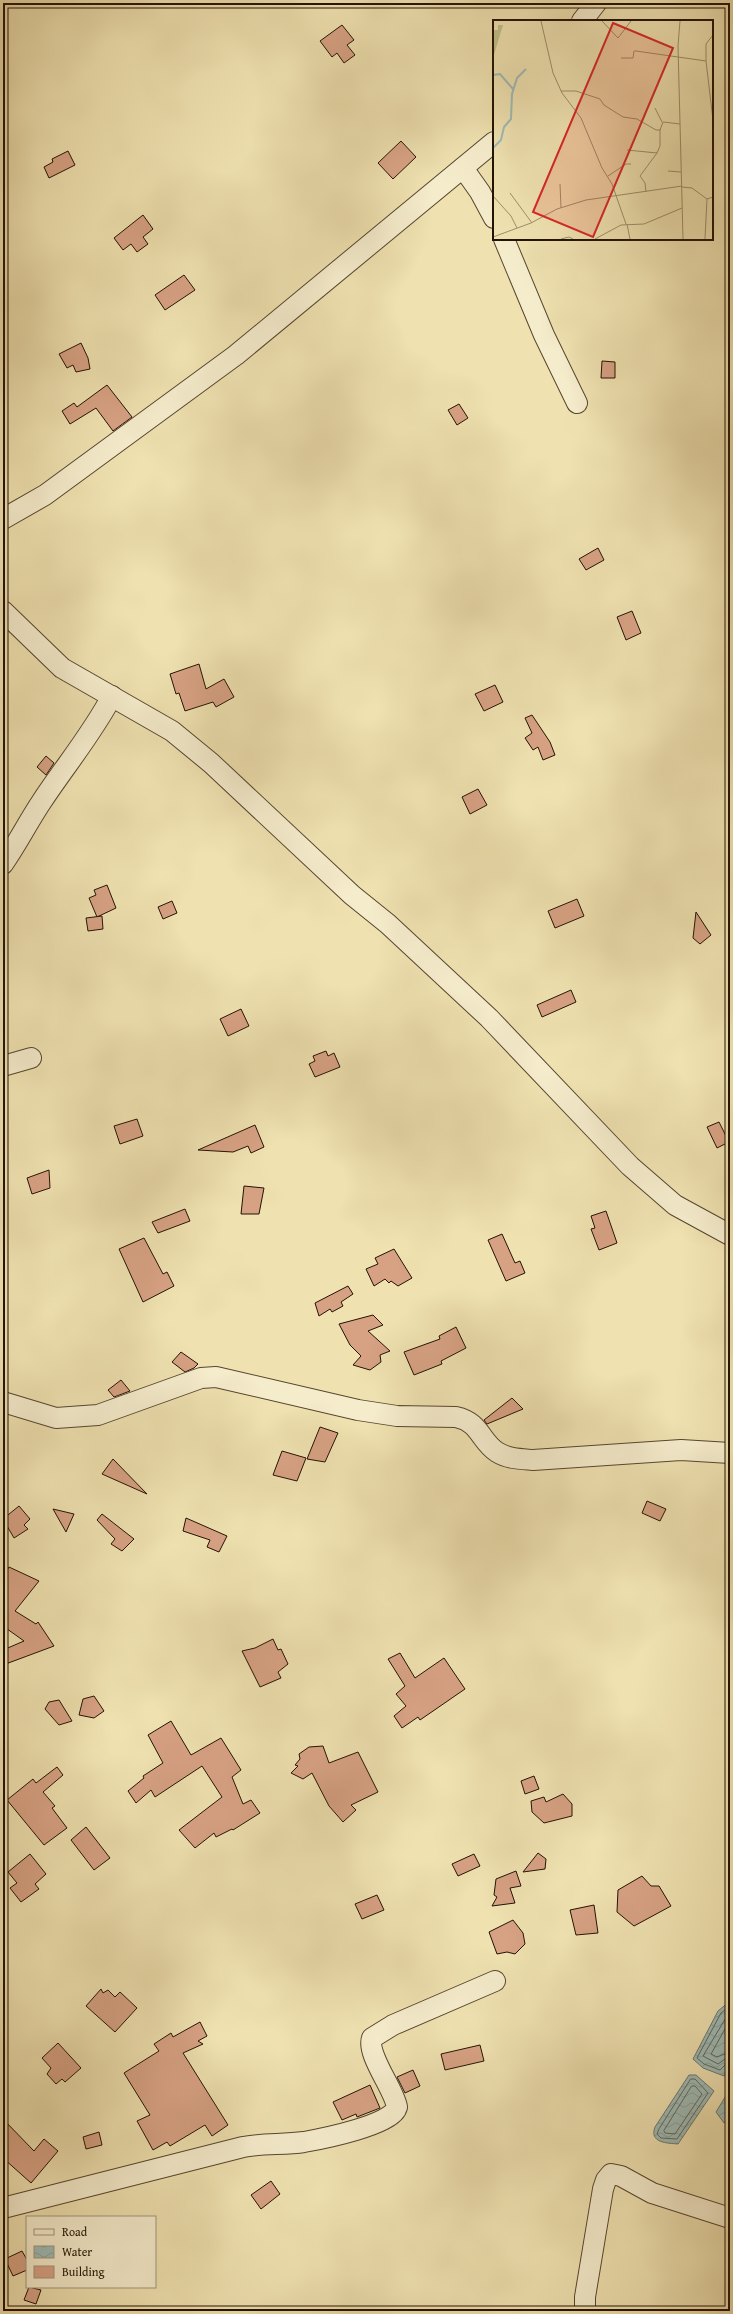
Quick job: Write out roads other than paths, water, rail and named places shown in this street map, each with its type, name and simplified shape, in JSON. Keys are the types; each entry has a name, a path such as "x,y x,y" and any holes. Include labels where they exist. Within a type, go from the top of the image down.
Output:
{"street":[{"path":"583,20 596,3"},
{"path":"3,519 45,495 236,355 493,143"},
{"path":"463,168 480,192 493,216"},
{"path":"504,240 544,335 577,403"},
{"path":"3,611 62,668 172,731 211,763 352,894 388,924 489,1018 630,1166 653,1188 675,1205 730,1235"},
{"path":"3,864 18,842 41,802 98,723 112,696"},
{"path":"3,1066 31,1058"},
{"path":"3,1402 56,1418 98,1415 201,1378 216,1377 358,1410 397,1416 464,1419 479,1430 498,1453 511,1458 533,1460 682,1450 730,1453"},
{"path":"3,2208 243,2147 262,2143 304,2142 373,2124 390,2116 397,2107 374,2055 371,2044 372,2038 393,2025 495,1981"},
{"path":"584,2311 603,2189 606,2180 611,2174 616,2173 652,2193 730,2218"}],"water":[{"path":"729,2002 730,2064 724,2076 703,2068 693,2059 718,2011"},
{"path":"689,2075 696,2075 714,2091 678,2144 660,2141 655,2136 655,2127"},
{"path":"730,2089 730,2119 724,2123 716,2112"}]}
